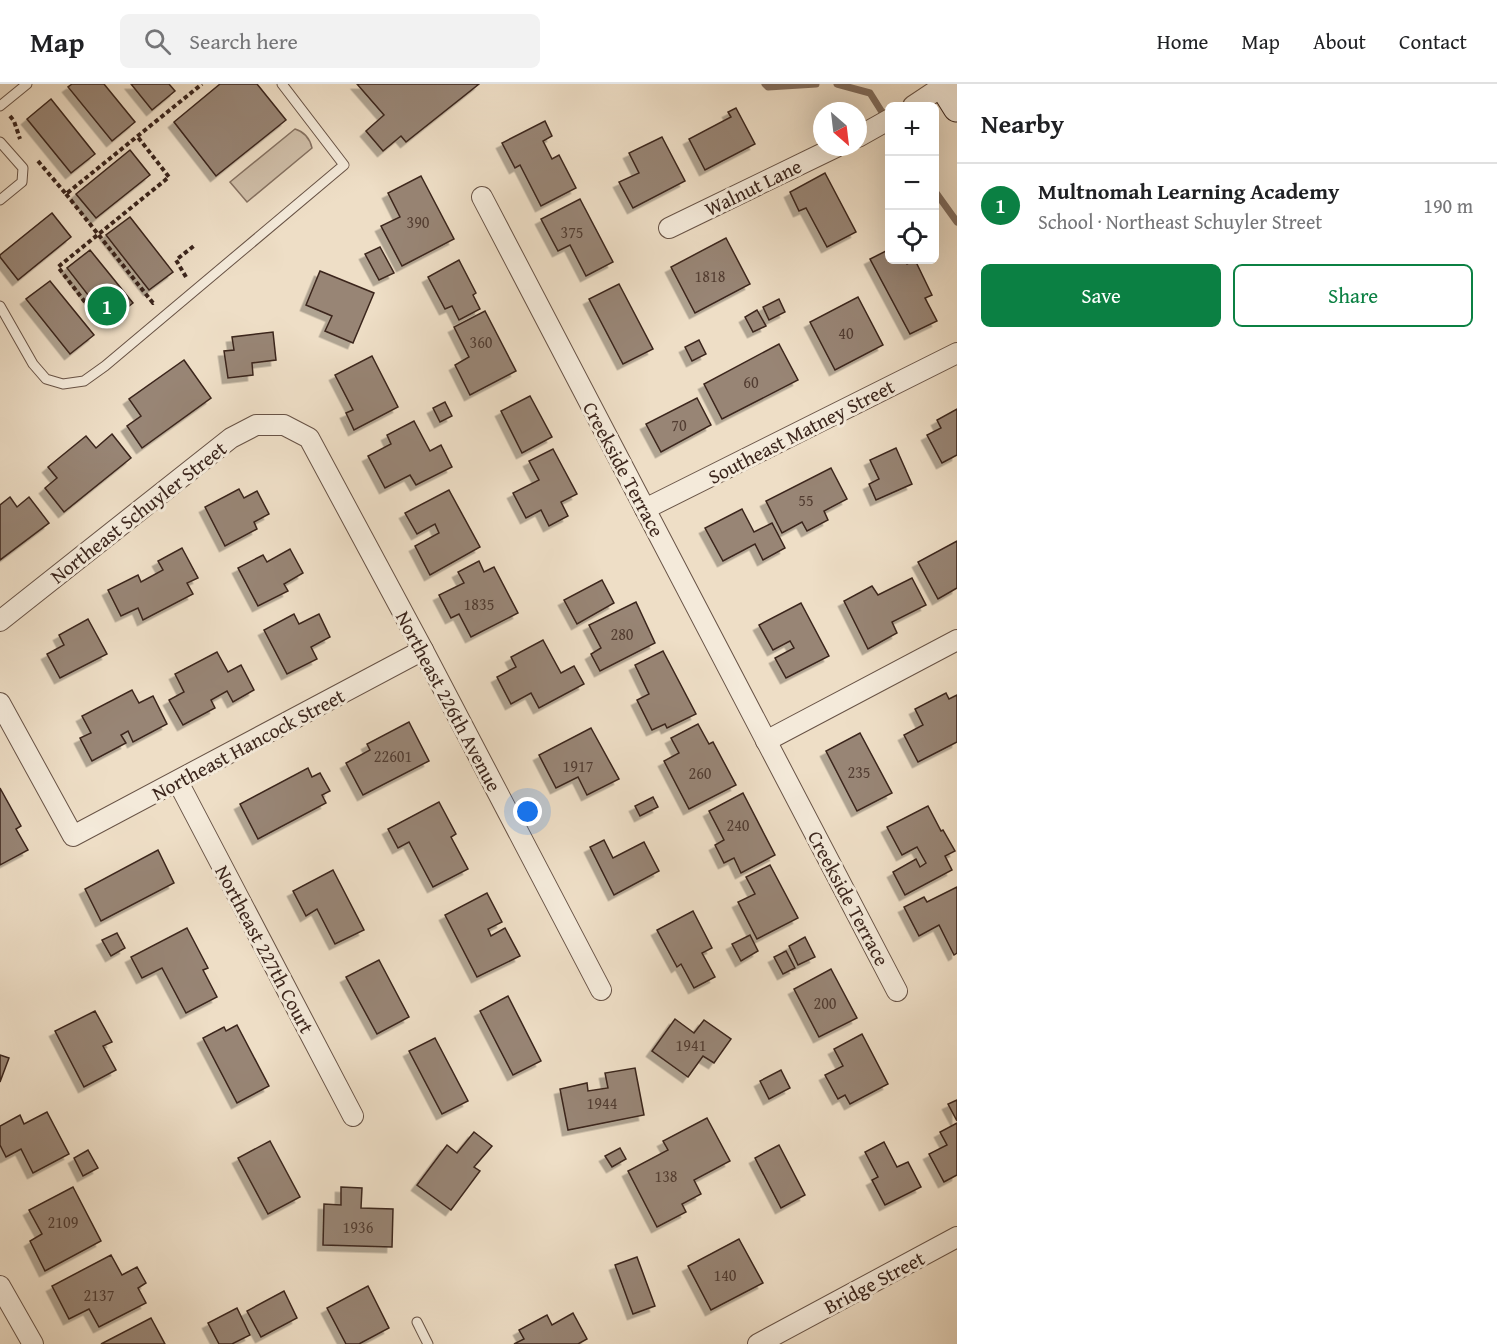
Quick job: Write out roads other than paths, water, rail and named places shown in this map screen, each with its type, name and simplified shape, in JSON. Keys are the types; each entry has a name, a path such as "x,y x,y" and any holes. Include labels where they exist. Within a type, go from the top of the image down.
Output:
{"street":[{"path":"923,102 947,93"},
{"path":"867,132 884,122"},
{"name":"Walnut Lane","path":"669,228 817,156"},
{"name":"Creekside Terrace","path":"482,197 897,991"},
{"name":"Southeast Matney Street","path":"645,508 957,353"},
{"name":"Northeast Schuyler Street","path":"0,621 231,438 256,425 284,425"},
{"name":"Northeast 226th Avenue","path":"284,425 309,438 601,990"},
{"path":"766,741 957,640"},
{"name":"Northeast Hancock Street","path":"0,703 73,836 423,650"},
{"name":"Northeast 227th Court","path":"178,782 353,1116"},
{"name":"Bridge Street","path":"758,1344 957,1237"},
{"path":"0,1286 33,1344"}],"lane":[{"path":"0,105 27,84"},
{"path":"0,306 4,322 46,379 63,384 84,381 105,366 344,165 282,84"},
{"path":"0,142 23,168 22,182 0,200"},
{"path":"417,1322 428,1344"}],"waterway":[{"path":"765,84 768,87 816,84"},
{"path":"837,84 870,93 885,117"},
{"path":"939,197 957,222"}],"place":[{"name":"Multnomah Learning Academy","path":"107,306"}]}
